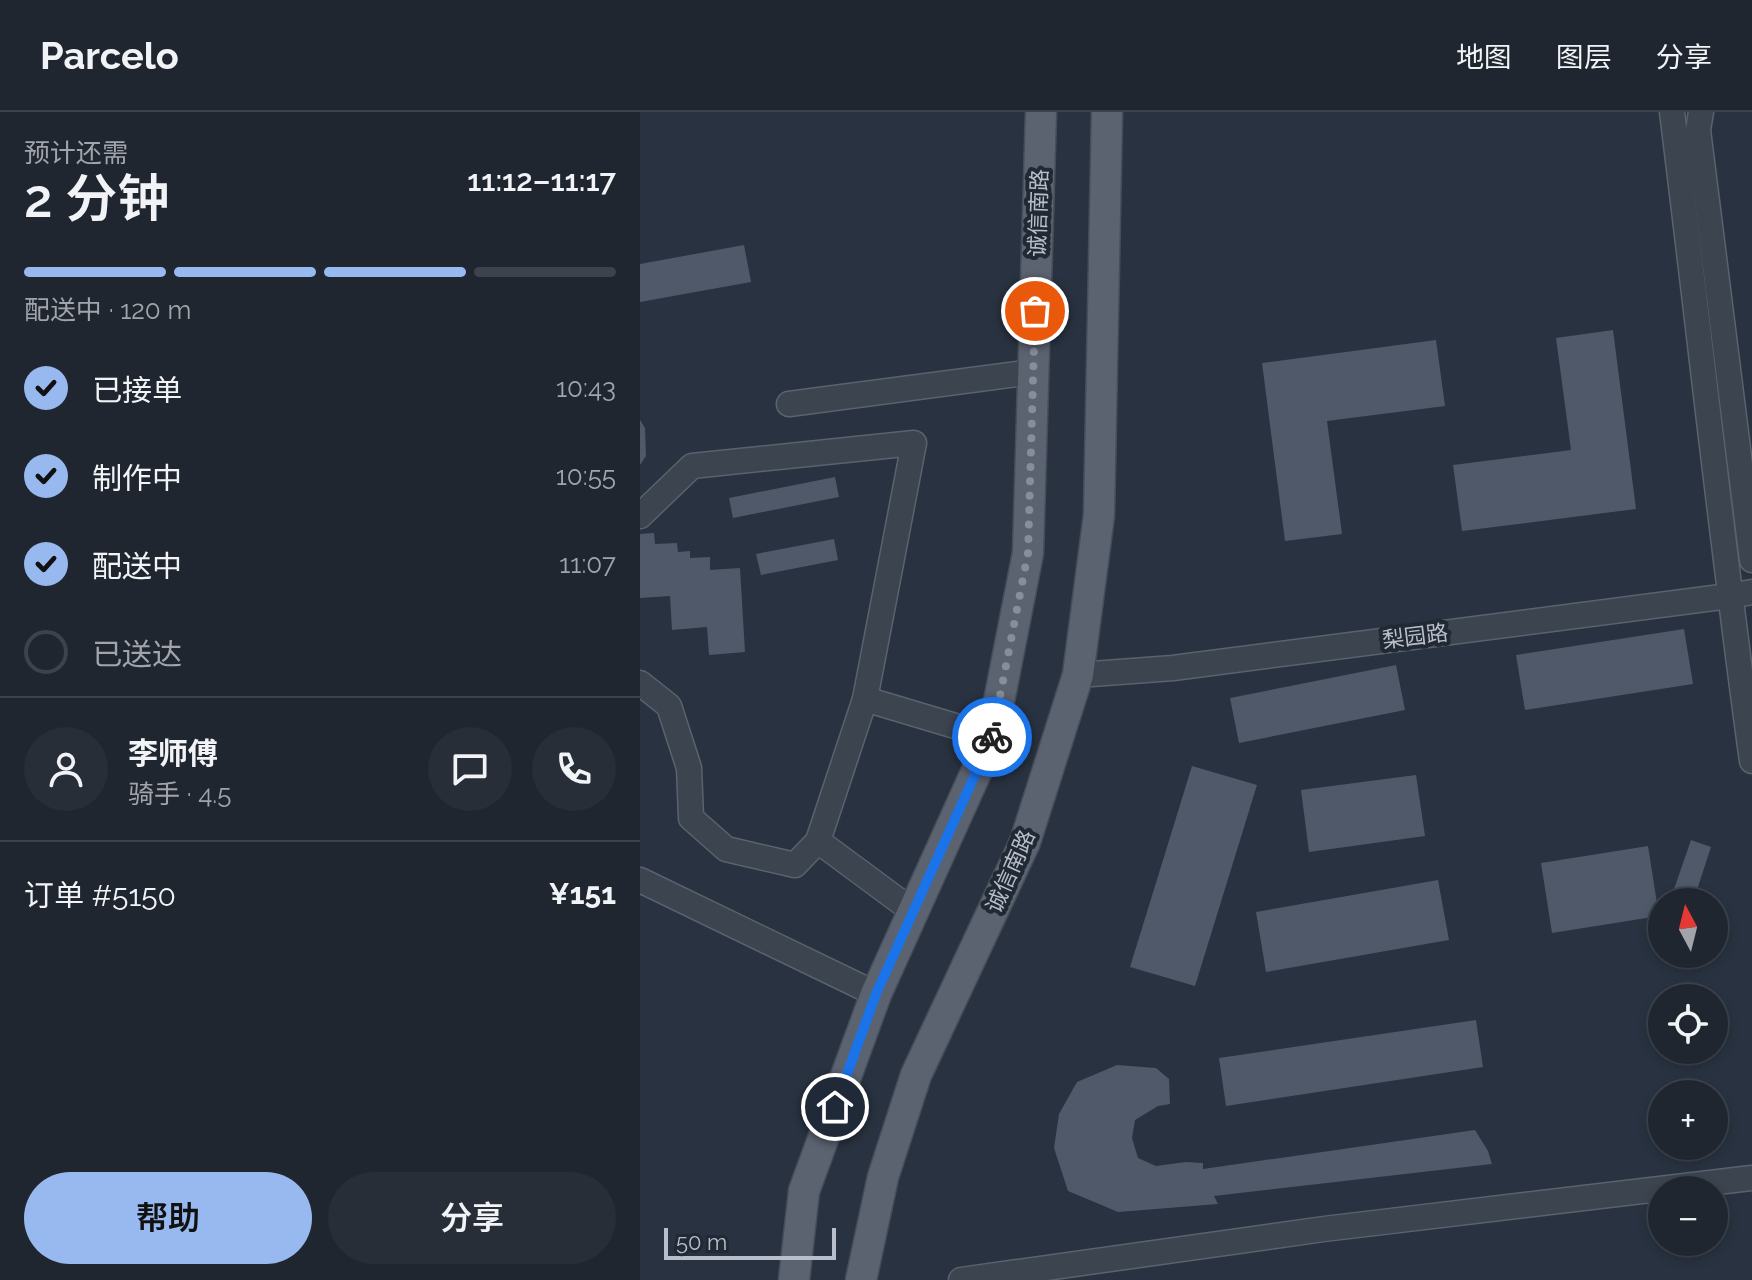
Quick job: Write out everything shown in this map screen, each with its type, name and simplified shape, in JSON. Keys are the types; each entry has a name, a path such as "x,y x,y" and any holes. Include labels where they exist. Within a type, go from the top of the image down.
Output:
{"main road":[{"name":"诚信南路","path":"794,1280 804,1191 876,994 992,737 1028,553 1041,112"},
{"name":"诚信南路","path":"861,1280 883,1177 916,1075 1025,842 1078,675 1099,515 1107,112"}],"street":[{"path":"1672,112 1700,340 1740,594 1752,761"},
{"path":"1701,112 1698,130 1752,560"},
{"path":"789,404 1033,372"},
{"path":"640,516 692,466 914,443 865,699 818,841 795,865 726,849 691,818 689,768 669,706 640,683"},
{"name":"梨园路","path":"1078,675 1173,668 1740,594"},
{"path":"865,699 992,737"},
{"path":"818,841 914,912"},
{"path":"640,880 876,994"},
{"path":"961,1280 1324,1229 1752,1178"}],"building":[{"path":"744,245 751,282 640,302 640,264"},
{"path":"1613,330 1636,509 1462,531 1453,465 1571,450 1556,338"},
{"path":"1436,340 1445,406 1327,421 1342,534 1285,541 1262,363"},
{"path":"640,420 645,428 646,456 640,465"},
{"path":"835,477 839,497 733,518 729,498"},
{"path":"654,533 655,544 677,543 678,552 690,551 690,558 710,557 710,570 740,568 745,652 709,655 707,627 672,630 670,596 640,598 640,534"},
{"path":"834,539 838,560 761,575 756,554"},
{"path":"1684,629 1693,684 1525,710 1516,655"},
{"path":"1396,665 1405,710 1239,743 1230,698"},
{"path":"1192,766 1257,785 1195,986 1130,967"},
{"path":"1416,775 1425,836 1309,852 1301,790"},
{"path":"1691,840 1711,847 1698,888 1674,888"},
{"path":"1648,846 1655,888 1648,888 1648,918 1552,933 1541,863"},
{"path":"1438,880 1449,940 1266,972 1256,912"},
{"path":"1476,1020 1483,1067 1226,1106 1219,1058"},
{"path":"1117,1065 1156,1068 1169,1079 1170,1104 1158,1106 1135,1120 1132,1138 1138,1158 1156,1166 1203,1163 1203,1169 1475,1130 1492,1164 1214,1196 1218,1204 1118,1212 1068,1191 1054,1148 1059,1114 1077,1082"}],"way so far":[{"path":"992,737 1028,553 1035,311"}],"route":[{"path":"835,1107 876,994 992,737"}]}
